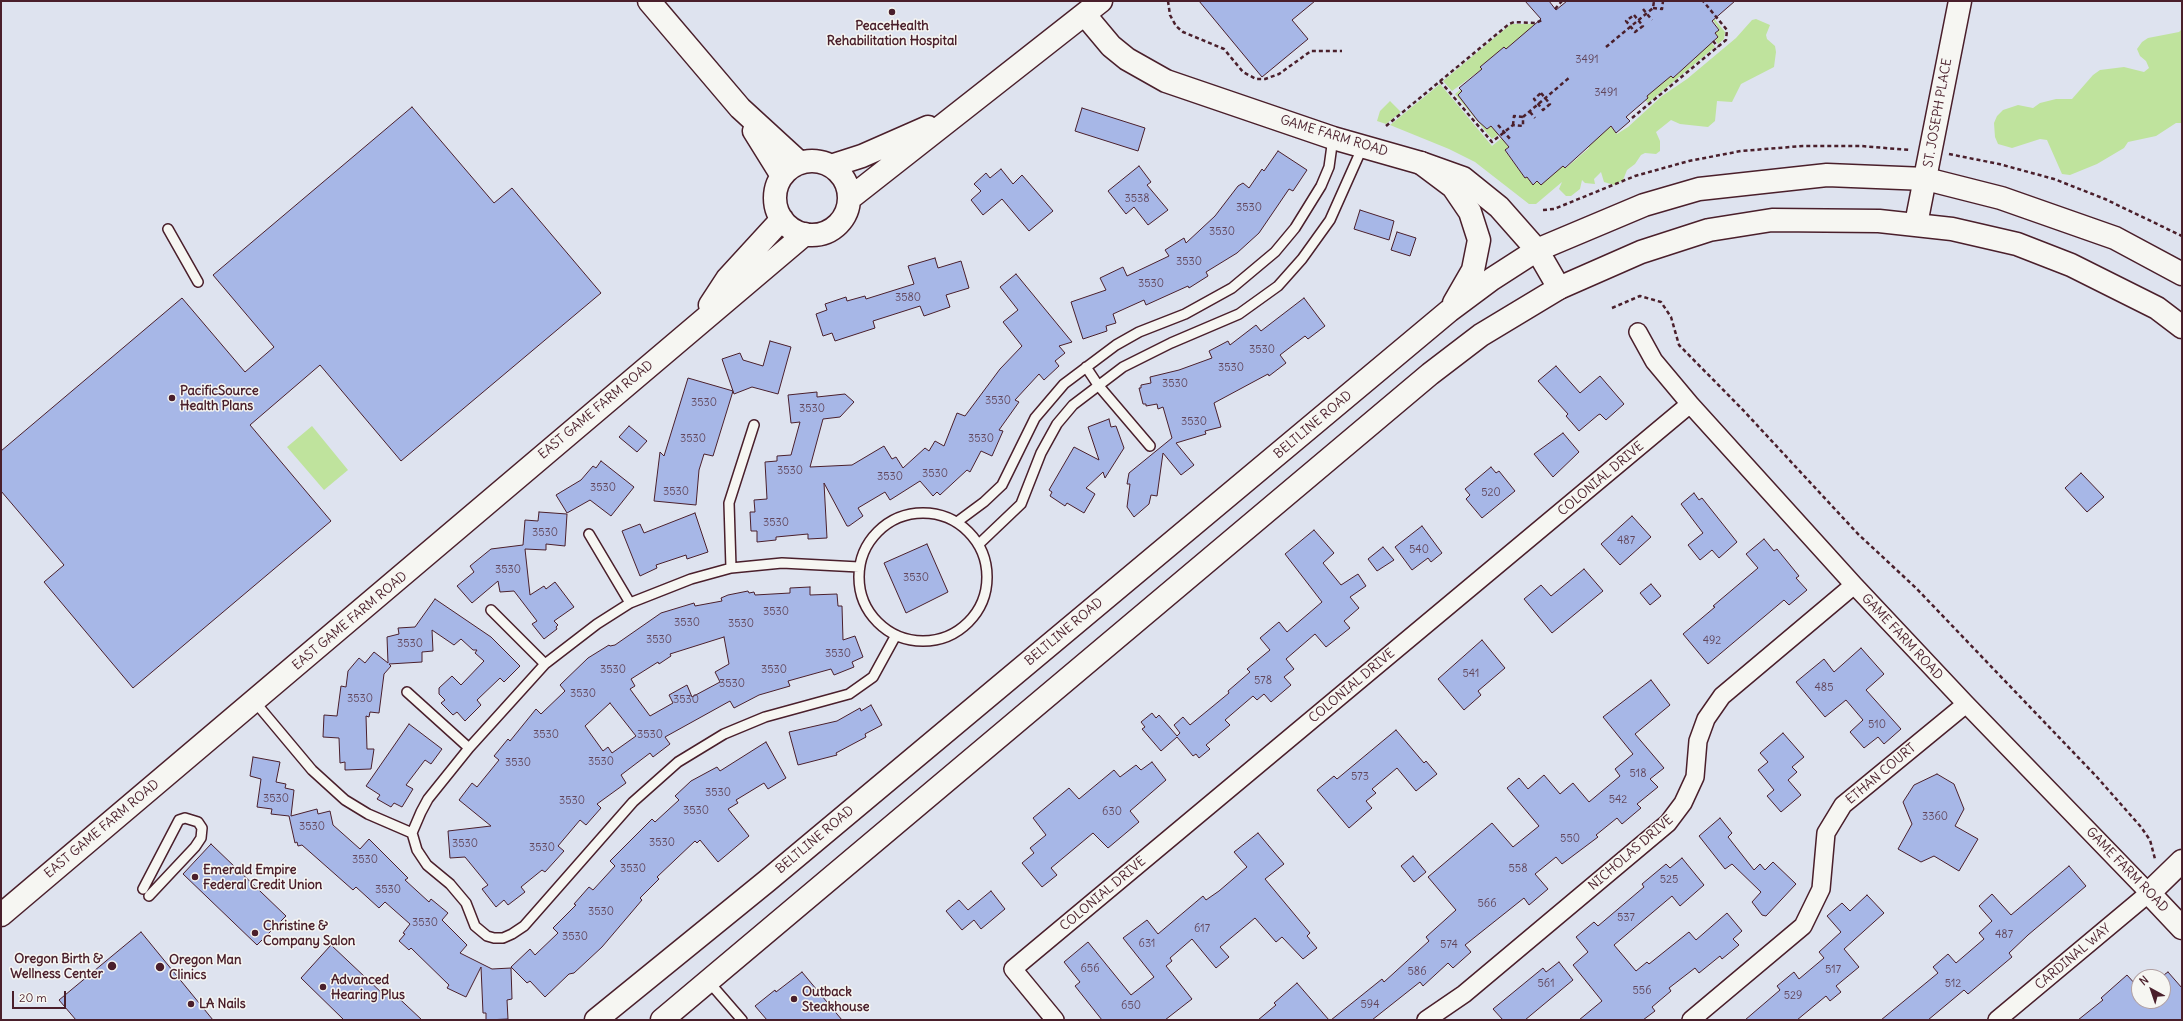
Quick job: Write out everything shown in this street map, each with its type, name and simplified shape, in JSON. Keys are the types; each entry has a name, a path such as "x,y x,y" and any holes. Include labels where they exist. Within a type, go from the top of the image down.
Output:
{"main road":[{"path":"649,1 740,108 800,163"},
{"name":"ST. JOSEPH PLACE","path":"1916,224 1960,1"},
{"path":"849,199 1093,8"},
{"name":"GAME FARM ROAD","path":"1093,8 1111,46 1127,59 1166,81 1333,138 1364,145 1421,162 1463,178 1499,207 1537,250 1559,288"},
{"path":"740,108 782,176"},
{"path":"830,166 869,153 962,112"},
{"path":"816,162 830,166 841,174 847,186 849,199 847,209 835,227 815,235 805,234 788,226 782,219 777,208 777,186 782,176 790,168 800,163 816,162"},
{"path":"1421,162 1453,188 1470,212 1479,240 1473,270 1449,311"},
{"name":"BELTLINE ROAD","path":"596,1020 767,880 1449,311 1492,279 1537,250 1644,205 1699,189 1827,175 1926,179 2001,198 2115,238 2182,274"},
{"name":"EAST GAME FARM ROAD","path":"697,325 727,279 782,219"},
{"path":"662,1020 1430,374 1481,335 1559,288 1641,252 1709,230 1772,220 1878,221 1952,229 2017,244 2071,265 2157,308 2182,327"},
{"name":"EAST GAME FARM ROAD","path":"1,915 255,702 805,234"},
{"name":"CARDINAL WAY","path":"2150,893 2182,861"},
{"name":"CARDINAL WAY","path":"2150,893 2182,874"},
{"name":"GAME FARM ROAD","path":"2150,893 2182,928"}],"street":[{"name":"GAME FARM ROAD","path":"1638,332 1654,361 1690,404 1854,585 1966,704 2150,893"},
{"name":"COLONIAL DRIVE","path":"1055,1020 1013,969 1690,404"},
{"name":"NICHOLAS DRIVE","path":"1426,1020 1464,994 1668,823 1683,803 1695,777 1698,741 1706,719 1722,696 1854,585"},
{"name":"ETHAN COURT","path":"1691,1020 1803,926 1821,889 1826,833 1843,805 1966,704"},
{"name":"CARDINAL WAY","path":"1997,1020 2150,893"}],"lane":[{"path":"957,522 984,502 1002,485 1035,418 1054,393 1116,344 1139,332 1185,314 1232,288 1275,252 1295,228 1321,186 1329,166 1333,138"},
{"path":"979,544 1021,504 1041,452 1057,424 1073,405 1123,367 1171,343 1240,314 1278,286 1302,260 1330,220 1364,145"},
{"path":"168,229 198,282"},
{"path":"1086,367 1098,385 1150,446"},
{"path":"731,568 729,503 754,425"},
{"path":"916,512 938,514 957,522 969,532 979,544 986,563 987,583 982,603 971,620 955,632 936,640 916,641 896,635 879,624 866,608 860,588 859,567 866,547 878,530 896,518 916,512"},
{"path":"589,534 630,603"},
{"path":"859,567 782,563 731,568 691,579 630,603 597,624 545,664 469,748 428,799 412,833 417,850 427,864 450,884 466,903 476,926 487,936 503,938 524,926 633,802 678,762 724,734 764,717 849,694 873,677 896,635"},
{"path":"491,610 545,664"},
{"path":"408,692 469,748"},
{"path":"255,702 312,770 345,800 368,814 412,833"},
{"path":"185,818 198,822 202,828 201,838 195,847 146,892 179,820 185,818"},
{"path":"709,982 742,1020"}],"path":[{"path":"1168,1 1170,15 1176,26 1183,32 1224,49 1243,72 1256,79 1264,79 1280,74 1311,51 1342,51"},
{"path":"1555,9 1562,1"},
{"path":"1606,47 1653,8 1654,1"},
{"path":"1653,8 1662,9 1663,1"},
{"path":"1632,118 1726,40 1727,30 1703,1"},
{"path":"1643,9 1652,20"},
{"path":"1634,15 1638,20 1643,26 1635,32 1626,21 1634,15"},
{"path":"1386,126 1509,24 1514,22 1536,22 1542,20"},
{"path":"1713,41 1718,47"},
{"path":"1440,81 1492,142 1513,125 1514,116 1523,117 1570,77"},
{"path":"1541,93 1550,104 1543,110 1538,104 1534,99 1541,93"},
{"path":"1530,112 1535,118"},
{"path":"1513,125 1523,126 1523,117"},
{"path":"1498,125 1510,140"},
{"path":"1543,210 1554,209 1636,176 1689,161 1741,151 1810,146 1861,146 1914,150"},
{"path":"1951,154 1999,164 2054,179 2105,200 2182,236"},
{"path":"1612,308 1640,296 1661,302 1672,316 1679,345 1743,410 1858,534 1916,588 2096,776 2141,827 2150,840 2155,859"}],"green space":[{"path":"1700,1 1725,32 1724,39 1718,44 1715,40 1718,37 1715,33 1719,29"},
{"path":"1756,19 1770,25 1766,35 1767,39 1775,46 1776,52 1774,67 1741,84 1732,102 1717,101 1715,121 1708,127 1680,124 1671,120 1656,132 1660,141 1660,151 1656,154 1645,153 1641,155 1635,164 1627,170 1623,180 1614,185 1604,182 1601,172 1594,179 1595,184 1585,183 1582,180 1580,189 1571,196 1566,196 1559,189 1562,182 1536,204 1529,204 1475,162 1449,149 1390,125 1440,84 1492,146 1504,136 1509,141 1506,144 1509,147 1505,151 1525,178 1527,177 1534,184 1563,166 1566,168 1589,148 1588,146 1609,124 1617,134 1628,127 1662,96 1687,79 1736,38 1752,20"},
{"path":"1511,24 1538,24 1506,49 1504,47 1481,67 1482,69 1452,91 1443,81"},
{"path":"2182,29 2182,123 2176,123 2156,136 2128,142 2124,148 2097,164 2070,175 2062,174 2047,140 2040,139 2012,148 1998,144 1995,137 1994,123 1997,116 2003,110 2018,105 2033,108 2040,103 2056,99 2072,99 2093,75 2100,70 2124,67 2144,72 2149,68 2146,61 2140,56 2137,49 2142,42 2148,38 2179,32"},
{"path":"1711,42 1715,47 1648,103 1645,100 1648,98 1645,94 1671,76 1673,78 1696,58 1695,56"},
{"path":"1460,90 1462,91 1458,95 1478,121 1487,129 1491,126 1493,129 1497,126 1499,134 1492,139 1455,94"},
{"path":"1390,101 1401,112 1386,124 1377,121 1380,111"},
{"path":"312,426 348,470 324,490 287,447"}],"building":[{"path":"1199,1 1315,1 1292,20 1308,39 1262,77"},
{"path":"1525,1 1549,1 1556,10 1567,1 1735,1 1712,21 1719,30 1715,33 1718,37 1673,78 1671,76 1647,96 1648,98 1626,117 1630,121 1616,133 1611,126 1565,168 1563,166 1541,185 1537,181 1533,185 1527,177 1525,178 1505,150 1509,147 1491,126 1487,129 1478,121 1458,95 1462,91 1459,88 1482,69 1480,67 1504,47 1506,49 1541,19"},
{"name":"PacificSource Health Plans","path":"412,107 494,203 512,188 601,293 401,461 320,365 250,425 331,521 133,688 44,582 64,565 1,491 1,451 182,298 245,372 274,347 213,275"},
{"path":"1082,108 1145,128 1138,151 1075,131"},
{"path":"1278,151 1307,170 1293,191 1289,189 1259,233 1237,253 1206,272 1208,276 1189,288 1188,286 1146,305 1144,300 1113,314 1116,323 1106,326 1107,331 1083,339 1071,302 1106,290 1100,278 1123,267 1127,276 1169,256 1165,250 1184,238 1186,243 1215,216 1238,186 1243,183 1249,188 1262,169 1264,171"},
{"path":"1139,166 1151,182 1147,185 1168,210 1148,225 1134,207 1126,214 1108,191"},
{"path":"1001,169 1013,184 1022,175 1053,211 1029,231 1002,199 983,215 971,200 981,191 974,184 986,173 990,178"},
{"path":"1360,210 1394,221 1389,240 1354,229"},
{"path":"1397,232 1416,238 1410,256 1391,250"},
{"path":"935,258 938,268 961,261 969,288 946,295 950,307 924,316 920,306 873,321 875,328 835,341 832,333 823,336 816,314 827,310 825,304 846,297 847,301 865,296 866,299 914,284 908,266"},
{"path":"1016,274 1072,342 1059,346 1065,353 1055,361 1059,366 1044,380 1039,374 1015,400 1019,402 999,430 1003,431 992,456 981,451 970,472 967,470 940,495 937,492 933,496 920,481 890,500 885,492 858,508 863,516 849,526 847,526 824,483 827,538 808,539 808,534 776,537 776,540 757,542 757,531 751,531 750,512 755,512 754,500 767,499 765,462 777,461 777,456 791,455 800,422 791,423 788,395 817,392 817,397 845,394 854,402 840,417 823,419 810,467 852,465 884,446 892,459 896,457 903,468 925,448 929,451 935,441 944,446 957,413 965,416 1000,369 1022,346 1003,322 1018,310 1000,287"},
{"path":"1304,298 1325,326 1308,339 1305,336 1280,355 1286,363 1269,376 1268,374 1214,403 1221,427 1205,431 1206,434 1176,443 1194,465 1181,475 1163,453 1157,496 1151,495 1149,504 1134,517 1127,507 1130,484 1127,484 1129,473 1172,438 1163,407 1158,409 1157,404 1146,406 1146,404 1143,404 1139,388 1141,388 1141,385 1151,383 1150,377 1179,370 1212,358 1209,351 1228,341 1230,345 1256,325 1261,331"},
{"path":"770,341 791,347 778,394 752,387 734,394 722,359 740,353 743,360 763,366"},
{"path":"1556,366 1580,393 1600,376 1624,404 1606,420 1600,414 1579,431 1566,416 1568,414 1538,381"},
{"path":"688,378 733,391 713,456 704,454 699,470 696,505 654,501 660,452 664,456"},
{"path":"1109,419 1111,427 1116,426 1124,448 1105,478 1103,472 1086,488 1095,494 1084,513 1067,503 1065,506 1050,496 1052,492 1049,490 1074,447 1099,460 1088,427"},
{"path":"629,426 647,441 637,452 619,437"},
{"path":"1563,433 1579,452 1553,477 1534,454"},
{"path":"601,461 634,487 611,516 590,500 567,513 556,495 581,480 593,466 596,468"},
{"path":"1491,467 1496,473 1499,471 1515,491 1482,518 1466,499 1470,495 1465,489"},
{"path":"2081,473 2104,497 2087,512 2065,488"},
{"path":"1694,493 1699,500 1702,498 1737,542 1719,558 1712,550 1700,560 1688,545 1703,533 1681,504"},
{"path":"539,512 567,514 565,546 546,544 546,550 525,549 530,595 544,586 546,589 555,582 574,607 554,621 558,625 556,627 557,629 544,639 532,624 537,621 514,591 500,592 498,581 472,603 457,586 474,572 470,566 491,549 523,545 525,520 538,521"},
{"path":"695,513 708,552 687,559 686,555 656,565 657,568 640,576 622,531 640,524 644,533"},
{"path":"1632,516 1651,537 1620,565 1601,544"},
{"path":"1422,526 1442,553 1431,562 1428,558 1412,570 1395,547"},
{"path":"1314,530 1334,553 1323,563 1341,585 1358,574 1366,586 1350,597 1359,608 1344,621 1350,628 1326,647 1315,634 1286,659 1294,669 1284,677 1291,685 1271,702 1264,694 1257,700 1253,696 1225,720 1230,725 1206,745 1210,749 1199,758 1196,754 1193,756 1177,737 1161,751 1142,729 1145,727 1141,722 1152,713 1156,718 1159,715 1177,736 1180,733 1174,725 1183,717 1190,725 1229,693 1228,691 1250,672 1247,669 1270,650 1260,638 1279,622 1287,632 1322,602 1285,554"},
{"path":"1764,539 1774,551 1777,549 1799,576 1796,578 1807,590 1789,605 1784,600 1708,664 1683,634 1715,607 1713,606 1758,568 1746,554"},
{"path":"927,544 948,592 906,613 884,563"},
{"path":"1383,547 1394,560 1377,571 1368,559"},
{"path":"1584,569 1603,591 1552,633 1524,599 1541,585 1551,596"},
{"path":"1651,584 1661,596 1650,605 1640,593"},
{"path":"810,587 810,595 837,594 838,606 842,606 843,640 855,636 863,657 852,662 854,667 834,675 831,669 788,681 790,686 759,695 734,708 730,701 665,737 670,744 653,757 650,753 621,775 626,783 597,804 601,808 586,825 580,820 558,846 564,851 545,872 542,870 521,887 525,892 508,905 504,900 496,907 482,889 488,885 465,857 450,858 448,831 491,826 459,800 472,783 477,787 499,760 494,756 508,739 510,741 536,709 541,714 565,691 560,685 588,658 609,645 615,645 661,613 694,603 695,606 722,601 721,598 728,595 748,591 749,593 754,592 755,595 790,593 790,588","holes":["724,637 729,664 715,672 720,682 692,697 687,685 669,695 673,703 650,716 630,689 635,686 631,679 658,662 659,664 671,656 670,654","610,703 636,736 612,753 608,747 603,751 585,726"]},
{"path":"435,599 491,637 520,666 504,682 500,678 477,700 481,705 465,721 457,712 453,715 441,703 445,700 439,694 439,688 452,676 461,685 484,661 475,653 477,650 473,650 461,639 454,645 432,630 433,651 422,652 422,662 389,664 391,666 384,674 379,713 370,712 369,717 366,716 367,749 374,749 371,769 345,770 345,762 340,763 339,738 323,737 324,715 337,716 341,686 346,687 348,671 359,658 365,663 374,652 388,663 387,637 399,634 398,628 415,627"},
{"path":"1482,640 1505,668 1478,691 1481,695 1464,710 1438,679"},
{"path":"1861,648 1884,674 1866,690 1901,729 1884,744 1878,737 1864,748 1850,732 1863,720 1846,700 1825,717 1796,682 1824,659 1834,672"},
{"path":"1651,680 1670,705 1635,734 1664,768 1650,779 1658,787 1637,804 1641,808 1622,824 1617,818 1596,835 1598,837 1562,864 1556,857 1535,874 1548,889 1529,905 1524,898 1465,945 1471,952 1453,968 1448,963 1423,986 1420,982 1372,1020 1331,1020 1382,979 1384,982 1429,941 1426,937 1456,910 1428,877 1492,823 1513,847 1539,826 1507,788 1519,778 1528,789 1544,775 1560,794 1573,783 1589,802 1620,776 1615,769 1633,754 1603,717"},
{"path":"871,705 882,725 865,734 866,737 836,753 837,755 798,765 789,732 837,721 860,708 861,711"},
{"path":"409,724 442,749 431,764 425,760 406,785 413,789 402,807 394,803 391,807 377,799 380,795 366,786"},
{"path":"1396,730 1424,763 1426,761 1437,774 1416,791 1397,768 1372,789 1376,793 1366,801 1372,808 1349,828 1317,790 1334,776 1337,779"},
{"path":"1783,733 1804,757 1792,767 1797,772 1788,780 1801,795 1781,812 1767,796 1774,790 1758,770 1768,762 1760,753"},
{"path":"766,742 786,778 768,789 764,783 736,800 738,803 728,809 749,836 718,862 700,840 697,843 695,841 657,877 659,879 640,898 642,900 602,947 574,973 569,974 545,997 530,981 527,983 511,967 530,949 535,955 558,933 553,928 576,905 574,904 589,887 593,890 615,866 610,861 652,819 655,822 679,800 675,796 691,781 717,767 720,771"},
{"path":"253,757 280,762 276,782 286,784 285,788 294,790 291,816 317,809 318,814 330,811 333,825 360,849 369,839 408,878 405,880 429,902 431,899 448,913 442,920 467,945 460,953 492,969 511,968 512,999 507,1000 508,1019 486,1020 486,1013 483,1013 481,967 466,997 447,988 449,985 411,948 409,950 399,941 405,934 403,933 410,924 385,902 379,908 356,887 353,890 302,845 298,846 297,842 295,843 289,816 271,814 272,809 257,807 261,779 250,776"},
{"path":"1152,762 1166,780 1130,811 1139,822 1108,848 1093,833 1051,868 1057,875 1042,887 1022,863 1034,853 1030,848 1046,835 1033,818 1069,788 1079,799 1114,770 1120,777 1136,765 1141,770"},
{"path":"1937,774 1954,784 1964,809 1955,826 1978,839 1959,871 1934,856 1921,862 1898,849 1912,824 1903,802 1914,785"},
{"path":"1720,818 1732,833 1728,837 1754,870 1760,864 1765,870 1773,862 1796,884 1766,916 1762,915 1752,902 1761,892 1732,864 1725,869 1699,836"},
{"path":"1258,833 1284,864 1265,879 1310,933 1307,936 1317,948 1303,959 1282,937 1276,942 1255,918 1220,947 1229,957 1216,968 1192,939 1170,958 1172,961 1166,966 1192,999 1165,1020 1102,1020 1075,986 1080,982 1064,962 1088,942 1131,995 1154,977 1123,938 1147,920 1158,934 1203,896 1206,900 1219,891 1247,867 1234,852"},
{"path":"211,844 286,916 257,945 183,874"},
{"path":"1413,856 1426,872 1414,882 1401,866"},
{"path":"1682,858 1704,885 1680,906 1672,896 1614,945 1636,971 1647,962 1649,964 1689,932 1696,940 1727,913 1742,931 1733,939 1739,945 1722,959 1720,956 1699,973 1695,968 1669,988 1671,991 1652,1007 1655,1011 1643,1020 1579,1020 1602,1001 1573,965 1588,952 1576,937 1594,922 1598,926 1644,887 1642,884 1666,864 1670,868"},
{"path":"2069,866 2086,886 2028,935 2009,953 2012,957 1968,994 1964,990 1928,1020 1881,1020 1938,973 1933,967 1948,954 1956,963 1984,939 1979,933 1992,921 1979,906 1992,894 2011,915"},
{"path":"991,891 1005,909 981,929 974,920 962,930 946,911 959,900 968,910"},
{"path":"1867,895 1884,913 1844,949 1859,967 1836,986 1841,992 1830,1001 1826,996 1797,1020 1745,1020 1780,990 1777,986 1794,972 1799,979 1824,958 1819,952 1841,932 1827,916 1842,903 1850,911"},
{"path":"141,932 213,1020 76,1020 59,1000"},
{"path":"331,945 383,994 389,989 422,1020 344,1020 301,978"},
{"path":"1559,962 1573,980 1525,1020 1503,1020 1493,1009 1543,968 1546,972"},
{"name":"Outback Steakhouse","path":"802,972 842,1020 767,1020 755,1006 775,990 776,992"},
{"path":"2127,975 2131,979 2131,1009 2171,1009 2171,975 2182,988 2182,1020 2078,1020 2103,1000 2101,998"},
{"path":"1297,983 1329,1020 1258,1020 1276,1005 1274,1003"}],"place":[{"name":"PeaceHealth Rehabilitation Hospital","path":"892,12"},
{"name":"PacificSource Health Plans","path":"172,398"},
{"name":"Emerald Empire Federal Credit Union","path":"195,877"},
{"name":"Christine & Company Salon","path":"255,933"},
{"name":"Oregon Birth & Wellness Center","path":"112,966"},
{"name":"Oregon Man Clinics","path":"160,967"},
{"name":"Advanced Hearing Plus","path":"323,987"},
{"name":"Outback Steakhouse","path":"794,999"},
{"name":"LA Nails","path":"191,1004"}]}
